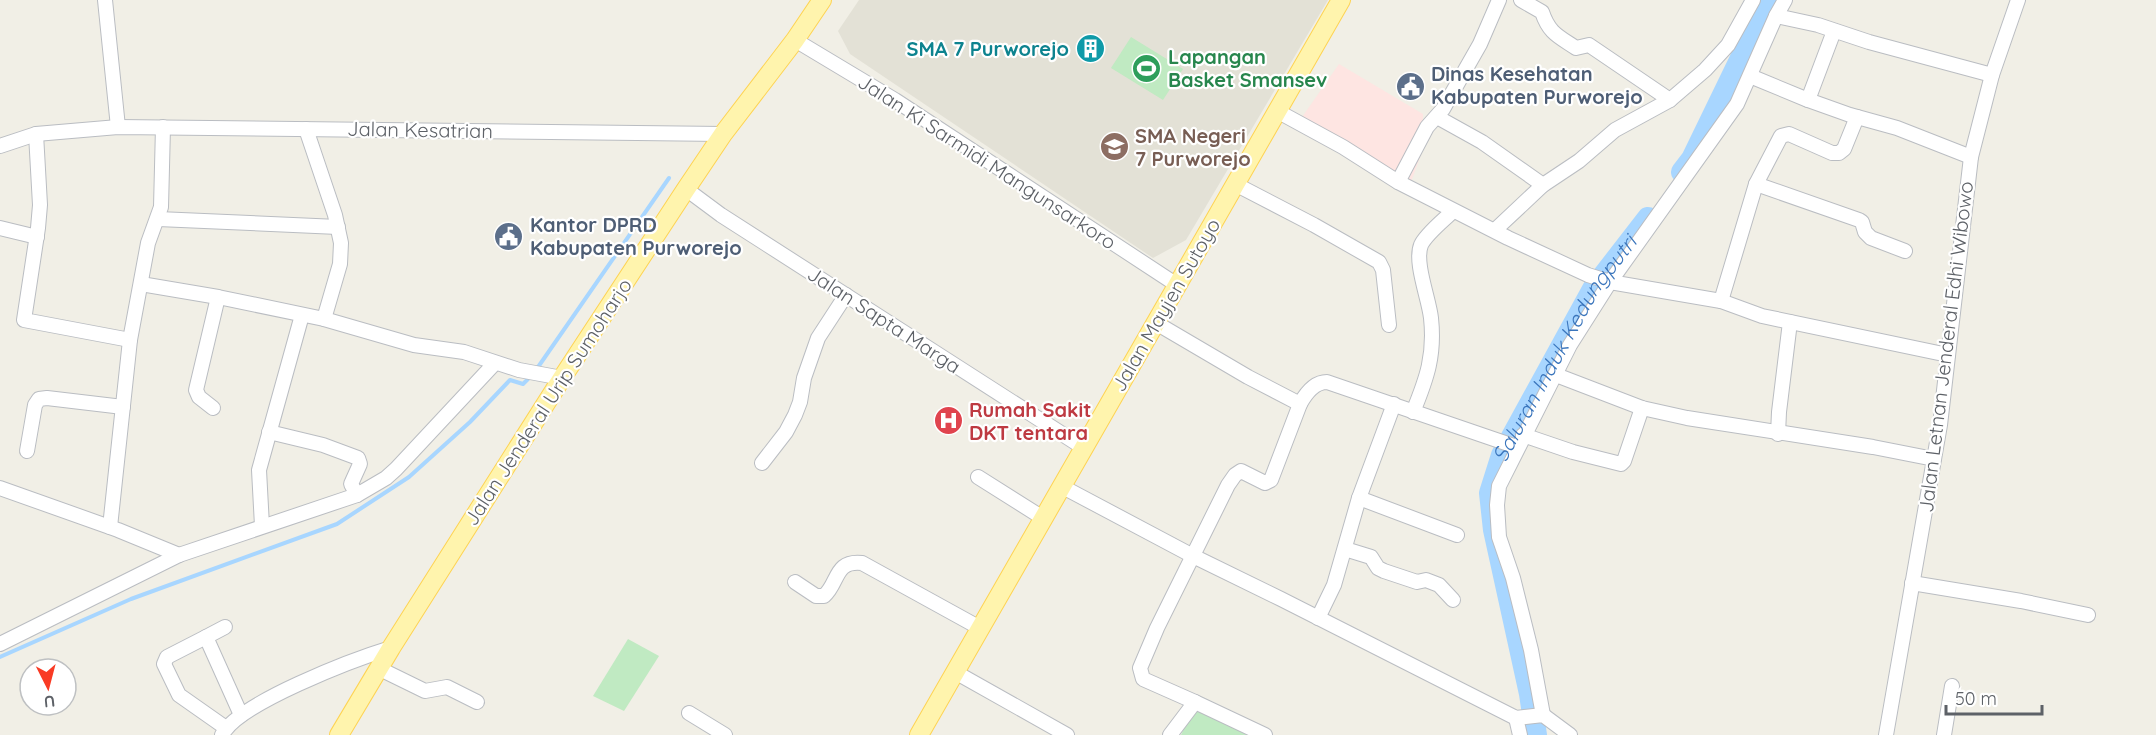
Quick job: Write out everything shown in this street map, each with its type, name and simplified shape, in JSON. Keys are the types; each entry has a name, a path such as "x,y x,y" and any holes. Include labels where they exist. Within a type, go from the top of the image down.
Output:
{"main road":[{"name":"Jalan Jenderal Urip Sumoharjo","path":"339,735 555,377 723,134 795,40 811,9 822,0"},
{"name":"Jalan Mayjen Sutoyo","path":"918,735 1341,0"}],"street":[{"path":"105,0 118,127"},
{"path":"1398,182 1427,127 1437,117 1480,44 1499,0"},
{"path":"1521,0 1542,12 1545,24 1550,30 1576,48 1589,45 1670,100"},
{"path":"1495,230 1543,185 1579,161 1615,130 1670,100 1705,70 1728,45 1751,0"},
{"path":"1520,735 1531,716 1531,650 1513,578 1499,537 1497,505 1499,486 1513,443 1556,375 1570,345 1607,281 1737,104 1785,0"},
{"name":"Jalan Letnan Jenderal Edhi Wibowo","path":"1886,735 1934,459 1971,157 2013,1"},
{"path":"1776,16 1818,25 1992,75"},
{"path":"1808,100 1834,31"},
{"name":"Jalan Ki Sarmidi Mangunsarkoro","path":"795,40 895,100 1177,285"},
{"path":"1750,76 1808,100 1897,128 1971,157"},
{"path":"1277,111 1343,147 1398,182 1508,238 1588,275 1607,281 1721,301 1762,316 1948,355"},
{"path":"1437,117 1482,142 1543,185"},
{"path":"1721,301 1756,184 1781,136 1789,134 1832,153 1839,153 1844,150 1857,117"},
{"name":"Jalan Kesatrian","path":"0,146 36,134 118,127 723,134"},
{"path":"110,527 130,340 148,243 161,207 163,128"},
{"path":"306,129 338,227 341,243 340,264 324,319"},
{"path":"36,134 40,205 24,321 130,340"},
{"path":"1235,184 1380,262 1383,270 1389,325"},
{"path":"1756,184 1859,220 1864,224 1867,235 1905,251"},
{"name":"Jalan Sapta Marga","path":"686,189 1084,448"},
{"path":"1413,412 1430,368 1432,344 1431,316 1422,276 1420,253 1422,243 1453,211"},
{"path":"158,219 338,227"},
{"path":"0,228 37,237"},
{"path":"141,284 324,319 414,345 464,352 519,370 555,377"},
{"path":"762,463 786,432 795,416 804,378 819,338 846,295"},
{"path":"213,408 199,397 196,390 218,297"},
{"path":"262,526 259,470 302,315"},
{"path":"1778,434 1790,322"},
{"path":"1155,323 1300,404"},
{"path":"0,644 178,555 357,495 396,470 495,363"},
{"path":"1556,375 1642,408 1778,434 1873,447 1934,459"},
{"path":"1265,735 1143,679 1140,668 1157,628 1228,485 1241,471 1265,483 1271,480 1300,404 1312,388 1324,382 1513,443 1573,452 1621,464 1642,408"},
{"path":"27,451 34,405 39,399 123,406"},
{"path":"1318,618 1334,585 1359,498 1394,404"},
{"path":"269,432 328,447 358,458 360,464 351,484 357,495"},
{"path":"978,477 1043,518"},
{"path":"1061,486 1193,556 1318,618 1570,735"},
{"path":"0,488 110,527 178,555"},
{"path":"1359,498 1457,535"},
{"path":"1345,549 1371,557 1378,568 1384,571 1417,582 1426,580 1439,585 1453,600"},
{"path":"795,582 816,596 824,596 838,572 851,564 862,563 980,628"},
{"path":"1912,583 2000,597 2088,615"},
{"path":"225,627 167,657 164,661 179,695 224,731 241,715 317,677 355,660 391,648"},
{"path":"206,637 241,715"},
{"path":"378,668 425,691 447,687 477,702"},
{"path":"955,672 1067,735"},
{"path":"1944,735 1952,686"},
{"path":"1170,735 1195,702"},
{"path":"689,713 725,735"}],"shaded area":[{"name":"SMA Negeri 7 Purworejo","path":"859,0 1328,0 1186,240 1153,258 850,54 838,31"},
{"path":"1339,64 1423,114 1422,152 1411,182 1300,120"}],"green space":[{"name":"Lapangan Basket Smansev","path":"1131,37 1183,69 1163,100 1111,68"},
{"path":"628,639 659,656 624,711 593,696"},
{"path":"1197,701 1272,735 1181,735"}],"waterway":[{"name":"Saluran Induk Kedungputri","path":"1682,172 1692,159 1756,27 1774,0"},
{"path":"536,370 669,178"},
{"name":"Saluran Induk Kedungputri","path":"1536,735 1530,694 1494,530 1490,493 1502,455 1593,289 1648,218"},
{"path":"0,657 131,599 337,524 409,477 470,422 510,380 523,384 531,376"}],"place":[{"name":"SMA 7 Purworejo","path":"1090,49"},
{"name":"Lapangan Basket Smansev","path":"1147,68"},
{"name":"Dinas Kesehatan Kabupaten Purworejo","path":"1410,86"},
{"name":"SMA Negeri 7 Purworejo","path":"1114,147"},
{"name":"Kantor DPRD Kabupaten Purworejo","path":"509,236"},
{"name":"Rumah Sakit DKT tentara","path":"948,421"}]}
